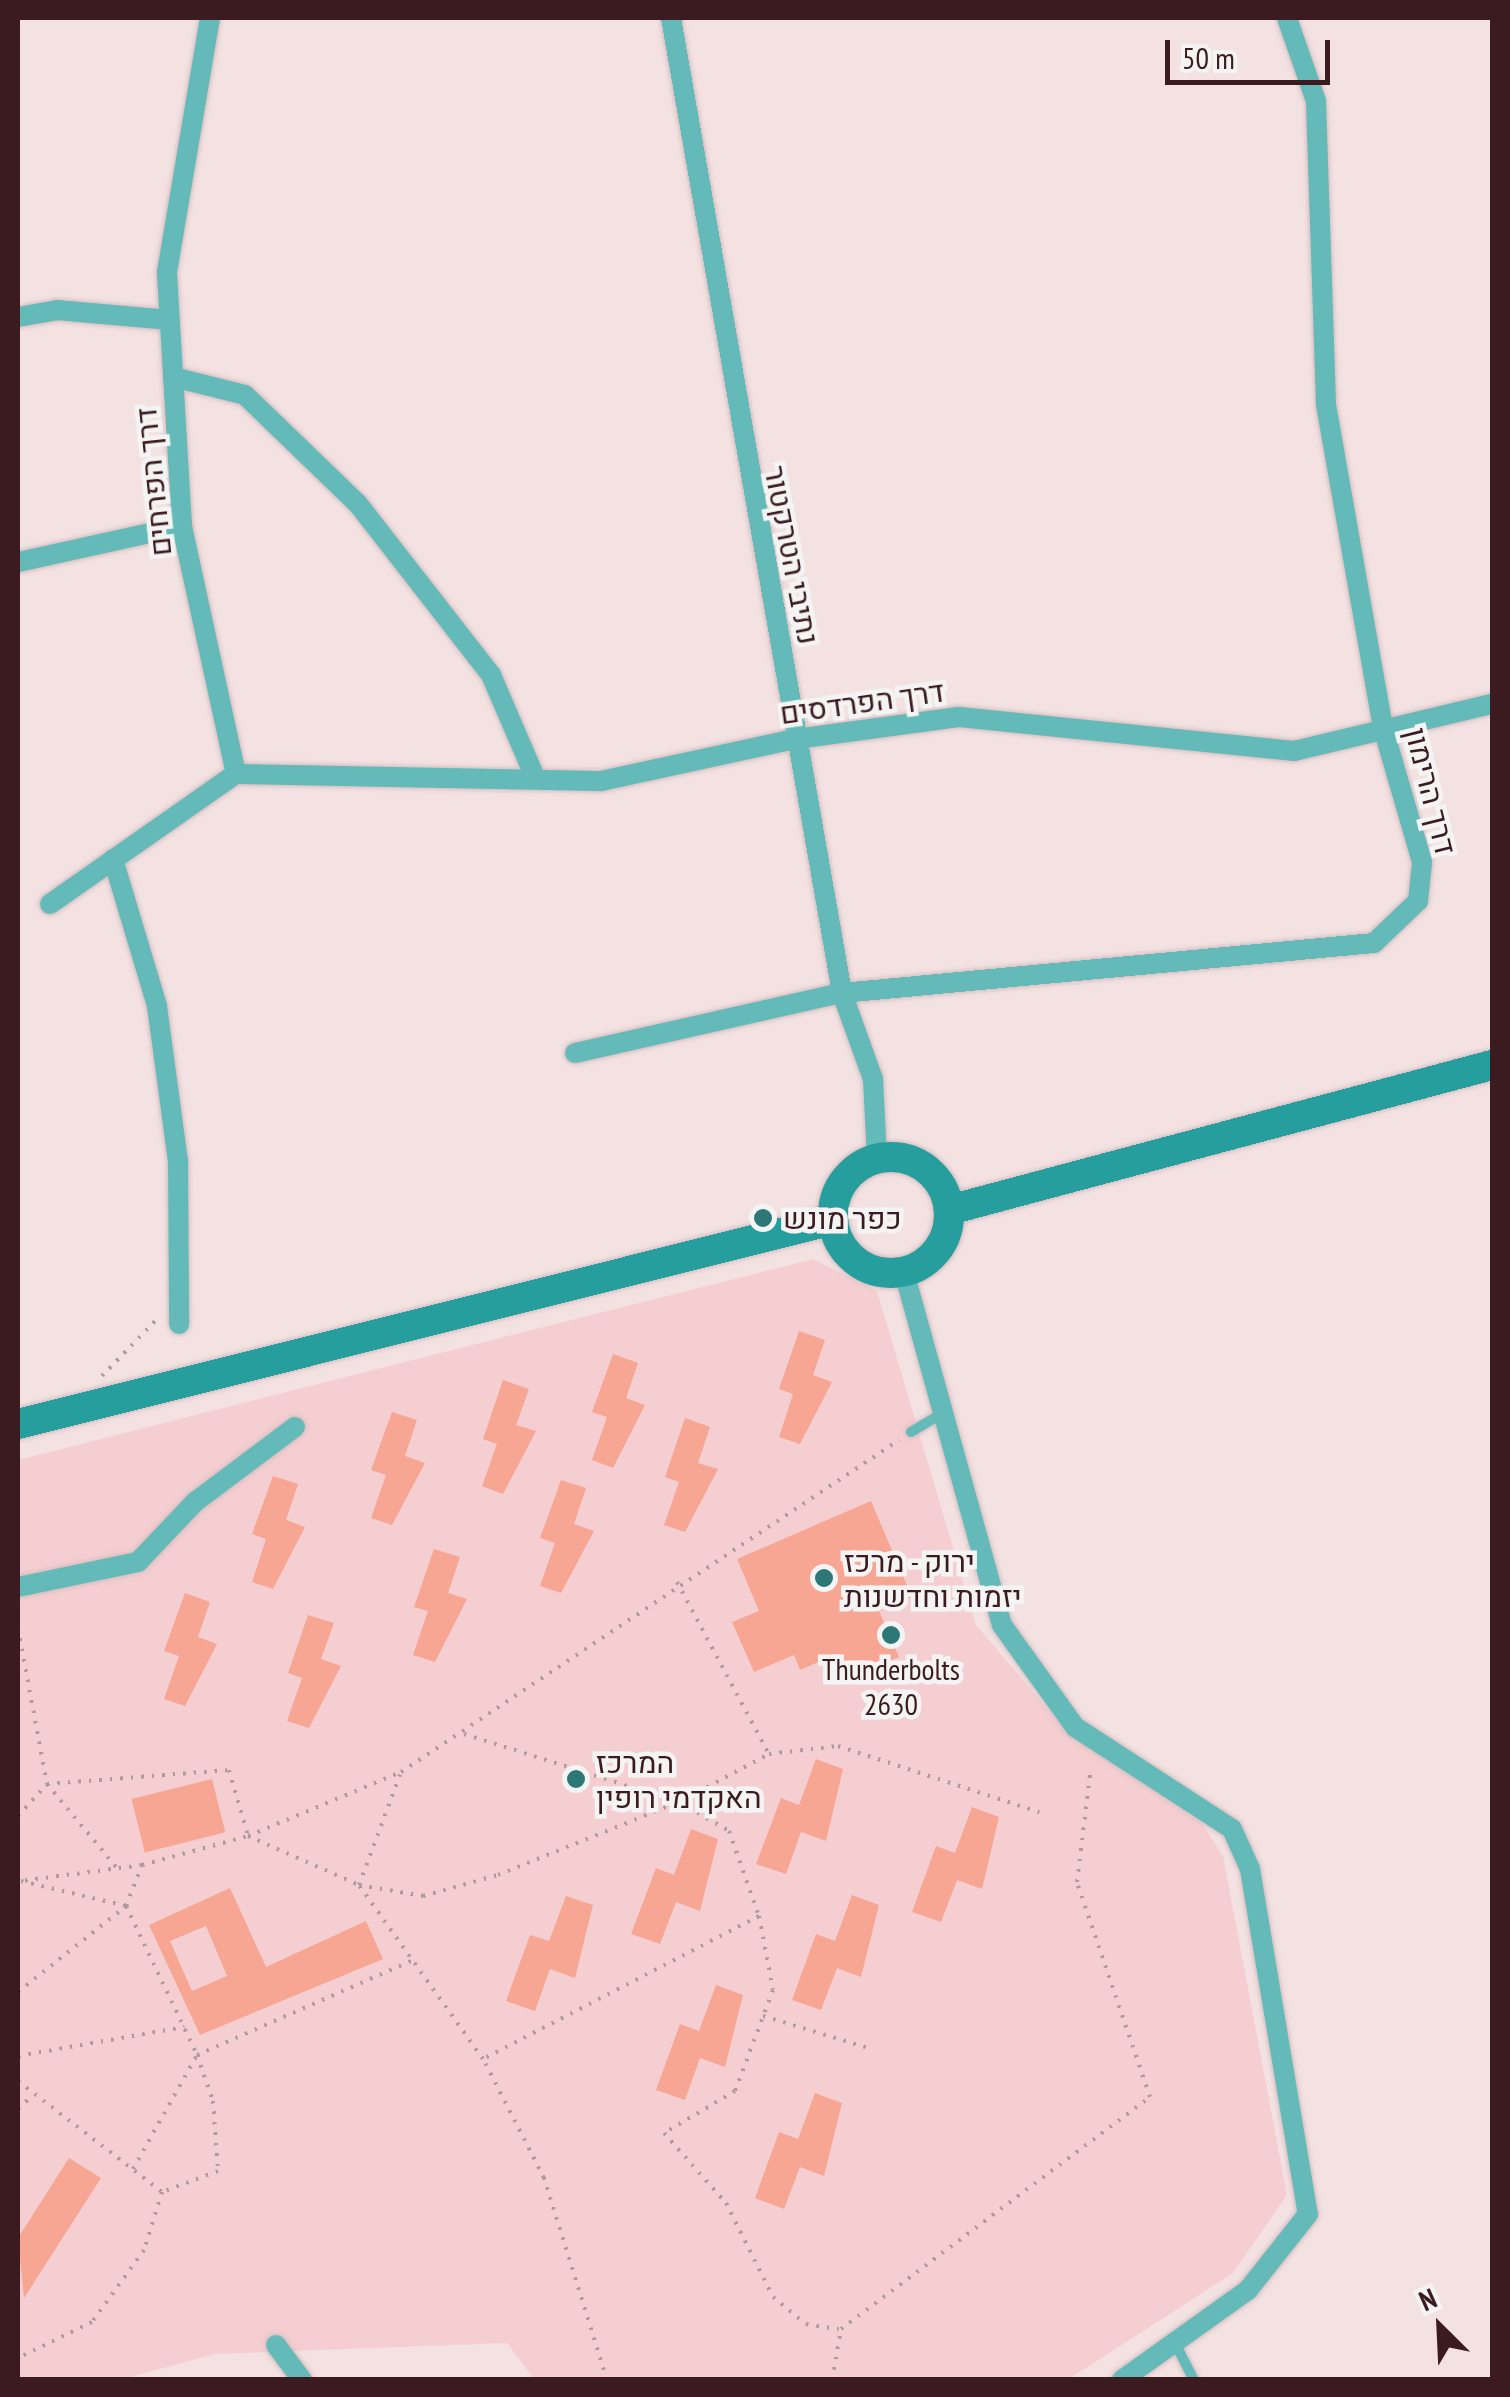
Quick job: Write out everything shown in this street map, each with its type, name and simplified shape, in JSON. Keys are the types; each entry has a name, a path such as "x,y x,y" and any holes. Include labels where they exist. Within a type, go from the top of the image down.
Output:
{"main road":[{"path":"949,1210 1492,1066"},
{"path":"877,1159 925,1168 949,1210 942,1242 904,1272 849,1256 833,1220 839,1188 877,1159"},
{"path":"18,1424 833,1220"}],"street":[{"name":"דרך הפרחים","path":"210,18 167,272 182,526 236,774"},
{"name":"נתיבי הטרקטור","path":"670,18 842,993 872,1079 877,1159"},
{"name":"דרך הרימון","path":"575,1053 842,993 1374,942 1418,901 1422,862 1383,728 1326,404 1316,101 1287,18"},
{"path":"18,317 57,310 170,320"},
{"path":"173,377 246,395 358,504 491,675 535,777"},
{"path":"18,562 182,526"},
{"name":"דרך הפרדסים","path":"236,774 601,781 796,739 959,718 1294,750 1492,704"},
{"path":"50,904 236,774"},
{"path":"112,859 156,1006 178,1160 179,1324"},
{"path":"904,1272 948,1410 1002,1625 1076,1727 1232,1829 1250,1869 1308,2214 1248,2290 1122,2380"},
{"path":"18,1587 138,1562 195,1502 295,1427"},
{"path":"276,2344 302,2380"}],"lane":[{"path":"911,1432 948,1410"},
{"path":"1176,2344 1194,2380"}],"path":[{"path":"97,1380 180,1294"},
{"path":"19,1881 142,1865 248,1836 400,1772 464,1734 677,1582 911,1432"},
{"path":"677,1582 769,1754"},
{"path":"18,1628 47,1784 117,1868"},
{"path":"464,1734 679,1802 730,1831 759,1916 773,1990 735,2091 664,2133 726,2204 773,2297 806,2324 842,2329"},
{"path":"18,1816 47,1784 228,1770 248,1836 359,1884 423,1896 679,1802 769,1754 838,1746 1040,1812"},
{"path":"359,1884 400,1772"},
{"path":"832,2380 842,2329 1150,2096 1077,1882 1090,1774"},
{"path":"18,1992 126,1906 142,1865"},
{"path":"19,1881 126,1906"},
{"path":"359,1884 483,2059 544,2178 607,2380"},
{"path":"126,1906 197,2055 213,2101 218,2171 162,2192"},
{"path":"483,2059 759,1916"},
{"path":"132,2171 197,2055 411,1961"},
{"path":"763,2016 868,2048"},
{"path":"18,2056 184,2027"},
{"path":"18,2081 30,2097 162,2192"},
{"path":"18,2109 30,2097"},
{"path":"18,2358 92,2322 144,2250 162,2192"}],"shaded area":[{"name":"המרכז האקדמי רופין","path":"813,1259 877,1291 976,1625 1069,1734 1202,1823 1223,1856 1287,2195 1233,2273 1069,2379 534,2379 507,2343 215,2354 122,2379 18,2380 18,1460"}],"building":[{"path":"799,1331 825,1340 813,1375 832,1382 800,1444 779,1437 793,1394 779,1389"},
{"path":"613,1354 638,1363 626,1398 645,1405 613,1468 592,1460 607,1417 592,1412"},
{"path":"503,1380 529,1389 516,1425 536,1431 503,1494 482,1486 497,1444 483,1439"},
{"path":"392,1412 417,1420 405,1456 425,1463 392,1525 371,1518 386,1475 371,1470"},
{"path":"685,1418 710,1427 698,1463 718,1469 685,1532 664,1525 679,1482 665,1477"},
{"path":"273,1476 298,1484 286,1520 305,1527 273,1589 252,1582 266,1539 252,1534"},
{"path":"561,1480 586,1488 574,1524 594,1531 561,1593 540,1586 555,1543 540,1538"},
{"name":"ירוק - מרכז יזמות וחדשנות","path":"871,1501 912,1597 879,1611 899,1657 847,1679 837,1654 800,1670 794,1655 754,1672 732,1622 759,1611 737,1559"},
{"path":"434,1549 460,1557 448,1593 467,1599 435,1662 413,1655 428,1611 414,1607"},
{"path":"185,1593 210,1602 198,1637 217,1644 185,1706 164,1699 179,1656 164,1651"},
{"path":"308,1615 334,1623 321,1659 341,1666 309,1728 287,1721 302,1678 288,1673"},
{"path":"816,1759 843,1769 826,1841 801,1832 786,1874 756,1864 781,1798 799,1805"},
{"path":"212,1779 225,1832 145,1852 131,1799"},
{"path":"972,1807 999,1817 982,1889 957,1880 941,1922 912,1912 936,1846 955,1853"},
{"path":"691,1829 718,1839 700,1911 676,1902 660,1944 631,1934 656,1868 674,1875"},
{"path":"230,1888 266,1967 366,1921 383,1959 200,2035 149,1925","holes":["206,1926 227,1976 192,1991 170,1941"]},
{"path":"852,1895 879,1905 861,1977 837,1968 821,2010 792,2000 816,1934 835,1941"},
{"path":"566,1896 593,1905 575,1978 550,1969 535,2011 506,2001 530,1935 549,1941"},
{"path":"716,1985 743,1995 725,2067 700,2058 685,2100 656,2090 680,2024 699,2031"},
{"path":"815,2093 842,2103 824,2176 800,2167 784,2209 755,2198 779,2132 798,2139"},
{"path":"69,2158 101,2178 24,2298 18,2238"}],"place":[{"name":"כפר מונש","path":"763,1218"},
{"name":"ירוק - מרכז יזמות וחדשנות","path":"824,1578"},
{"name":"Thunderbolts 2630","path":"891,1635"},
{"name":"המרכז האקדמי רופין","path":"576,1779"}]}
